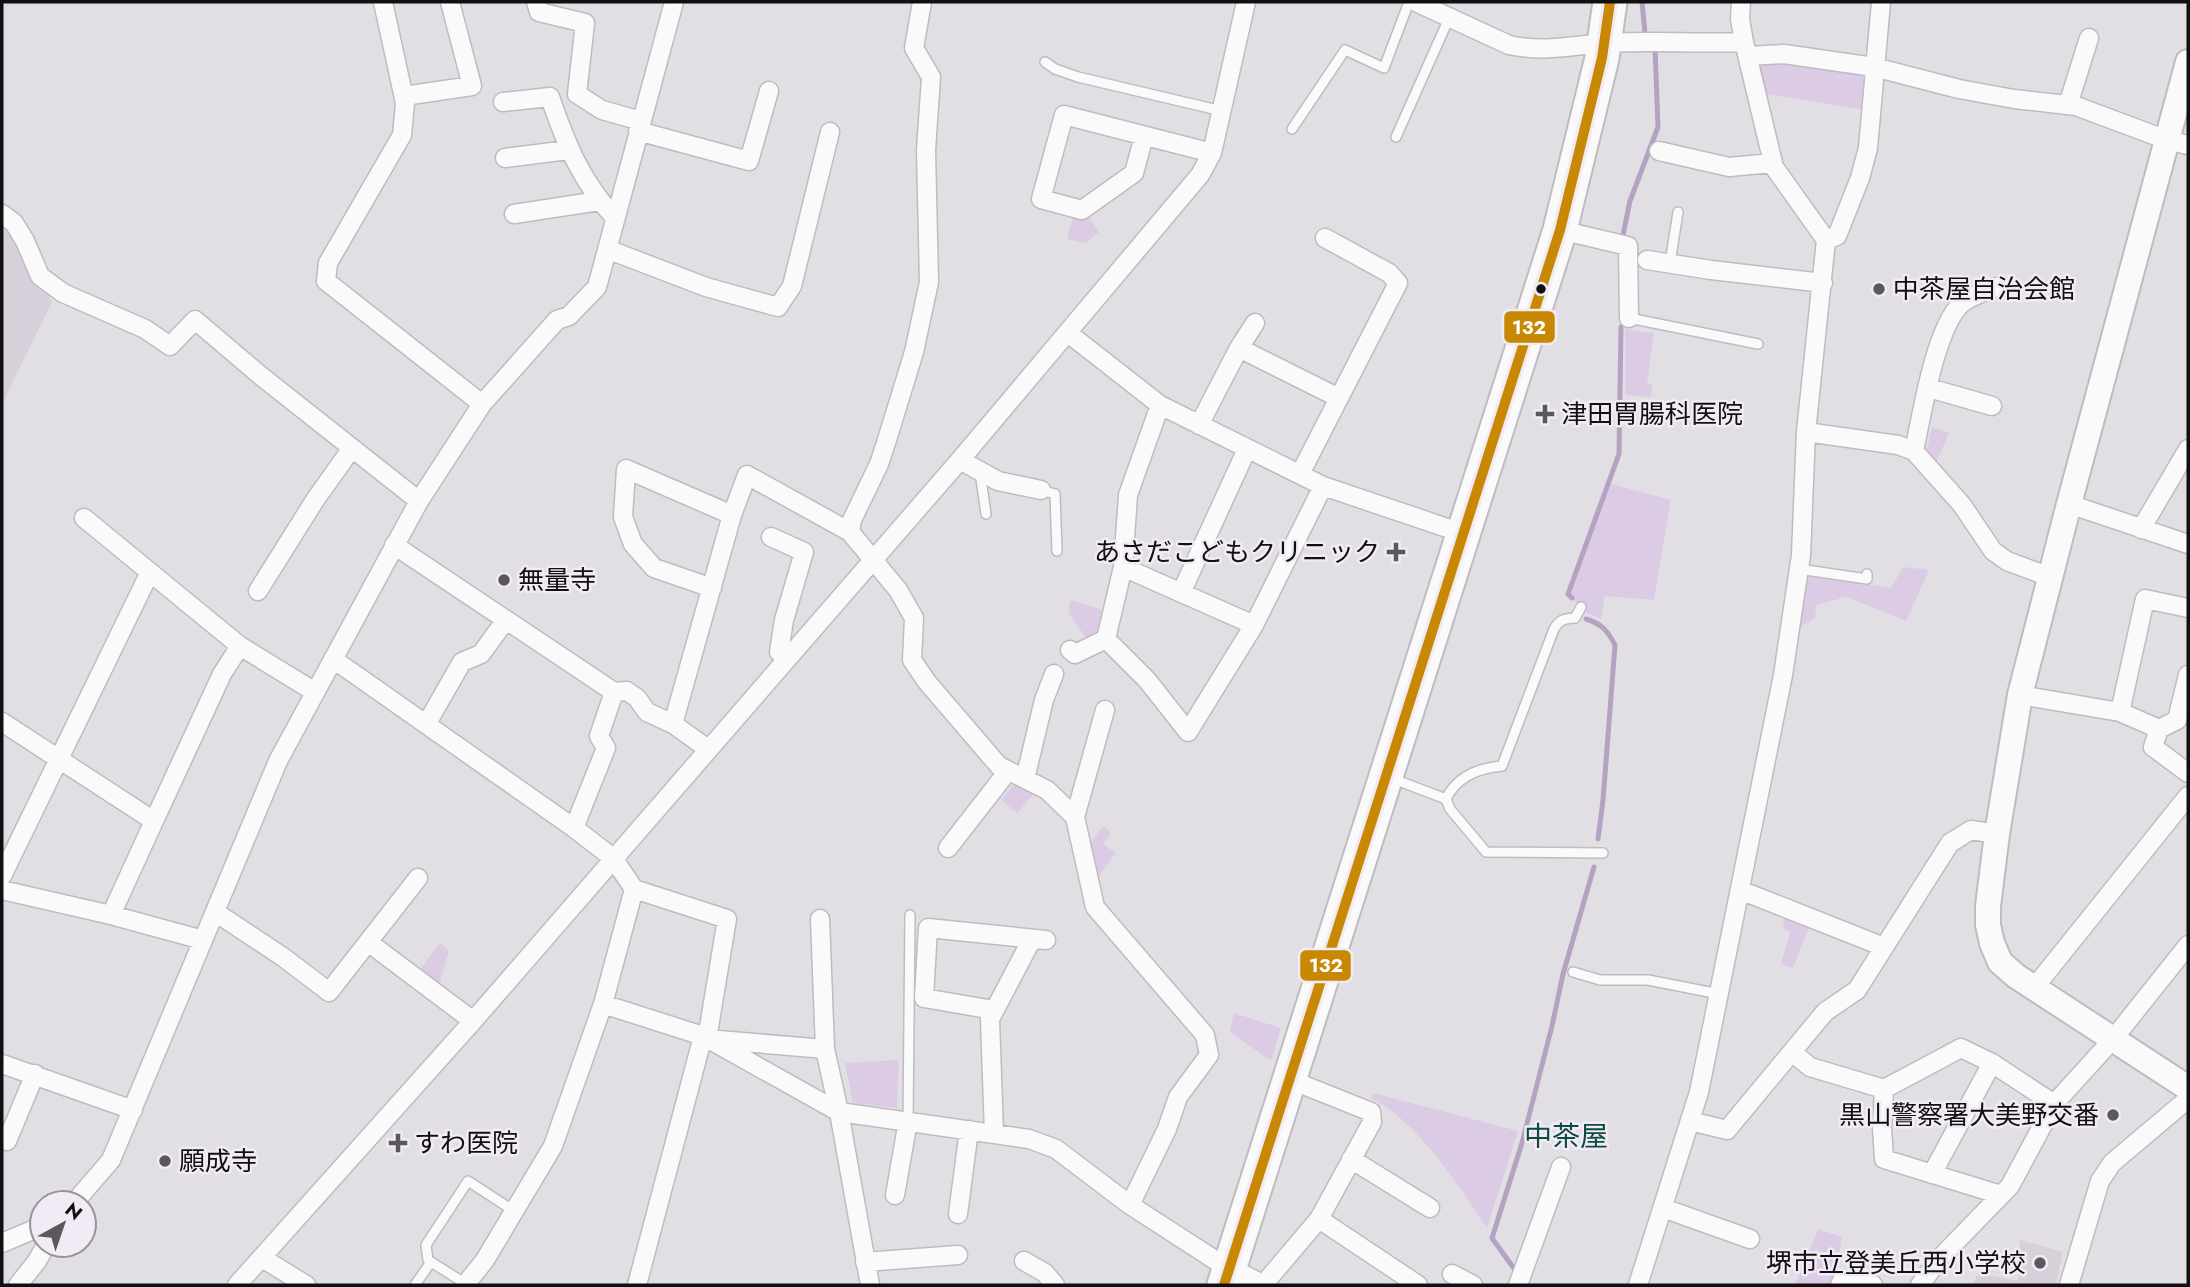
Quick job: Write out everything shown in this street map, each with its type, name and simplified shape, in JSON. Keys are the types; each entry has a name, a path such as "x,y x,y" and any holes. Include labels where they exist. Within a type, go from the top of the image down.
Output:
{"highway":[{"path":"1226,1277 1560,230 1605,43 1610,2"}],"street":[{"path":"383,2 405,103 401,135 328,263 326,281 481,404"},
{"path":"404,96 472,86 450,2"},
{"path":"536,2 539,12 585,23 577,94 602,110 640,126 749,162 769,91"},
{"path":"86,1189 111,1160 278,761 394,545 481,404 557,320 569,316 597,287 674,2"},
{"path":"850,532 852,520 886,443 914,352 929,282 926,150 931,77 914,48 922,2"},
{"path":"237,1285 473,1021 960,460 1200,175 1212,153 1246,2"},
{"path":"1416,2 1509,45 1522,48 1559,49 1605,43 1746,49 1784,54 1874,67 1986,94 2068,105 2178,142"},
{"path":"1638,1285 1699,1092 1783,675 1799,569 1806,432 1823,283 1826,240 1772,163 1740,19 1741,2"},
{"path":"1826,240 1837,236 1860,178 1868,148 1881,2"},
{"path":"2068,105 2089,38"},
{"path":"2188,62 2178,142 2069,505 2020,695 1988,906 1988,925 2000,962 2016,976 2188,1088"},
{"path":"503,102 550,97 568,150 599,201 615,218"},
{"path":"1144,136 1134,173 1082,210 1041,199 1064,115 1212,153"},
{"path":"607,249 706,287 778,307 792,286 830,132"},
{"path":"505,158 568,150"},
{"path":"1659,151 1729,167 1772,163"},
{"path":"514,214 599,201"},
{"path":"2,214 14,223 40,276 63,293 145,329 170,346 195,320 419,501"},
{"path":"1560,230 1628,246 1629,318"},
{"path":"1300,474 1398,283 1389,273 1325,238"},
{"path":"1647,260 1823,283"},
{"path":"1914,451 1940,342 1951,319 1962,304 1996,287"},
{"path":"1199,425 1255,323"},
{"path":"1069,333 1160,405 1199,425 1323,486 1465,534"},
{"path":"1239,348 1339,398"},
{"path":"1929,388 1992,406"},
{"path":"1106,639 1124,566 1128,495 1160,405"},
{"path":"1806,432 1898,445 1914,451 1962,505 1993,551 2007,561 2050,577"},
{"path":"258,591 315,500 352,448"},
{"path":"1181,593 1247,449"},
{"path":"2141,529 2188,449"},
{"path":"960,460 998,481 1041,490"},
{"path":"712,588 654,568 633,544 624,517 626,469 732,515"},
{"path":"673,724 732,515 747,475 850,532 898,590 914,618 912,660 927,682 999,766 1047,790 1075,817"},
{"path":"1106,639 1147,680 1188,733 1254,625 1323,486"},
{"path":"2069,505 2188,544"},
{"path":"84,518 240,646 315,692"},
{"path":"771,537 804,552 784,620 779,652 786,659"},
{"path":"394,545 614,692 627,691 637,698 648,712 673,724 708,749"},
{"path":"1124,566 1254,625"},
{"path":"2,876 150,572"},
{"path":"2120,712 2145,599 2188,608"},
{"path":"427,723 462,662 481,654 505,621"},
{"path":"1070,650 1075,654 1106,639"},
{"path":"111,915 222,674 240,646"},
{"path":"333,659 574,828 613,859 634,889 727,919 705,1037 637,1285"},
{"path":"1025,779 1044,699 1054,674"},
{"path":"2188,676 2177,720 2159,729 2153,747 2188,773"},
{"path":"574,828 606,748 599,736 614,692"},
{"path":"2020,695 2120,712 2159,729"},
{"path":"1105,710 1075,817 1096,907 1205,1034 1209,1055 1178,1097 1167,1129 1130,1205"},
{"path":"2,722 154,821"},
{"path":"948,848 1009,771"},
{"path":"2034,988 2188,796"},
{"path":"1690,1121 1727,1130 1825,1012 1857,990 1950,843 1971,830 1997,834"},
{"path":"215,912 283,957 329,992 418,878"},
{"path":"465,1284 485,1260 553,1146 603,1004 634,889"},
{"path":"2,890 204,940"},
{"path":"1740,890 1884,947"},
{"path":"820,919 824,1049 839,1112 870,1285"},
{"path":"994,1134 990,1018 995,1010 1039,939 928,928 924,998 995,1010"},
{"path":"368,942 473,1021"},
{"path":"1920,1285 1939,1259 2010,1186 2054,1104 2115,1038 2188,945"},
{"path":"603,1004 705,1037 839,1112 1028,1139 1056,1149 1226,1277 1241,1273 1263,1285 1319,1219 1373,1122 1371,1112 1291,1080"},
{"path":"705,1037 824,1049"},
{"path":"1792,1052 1810,1067 1884,1089 1961,1048 1992,1063 2054,1104"},
{"path":"1932,1174 1992,1063"},
{"path":"2,1064 133,1110"},
{"path":"7,1141 35,1074"},
{"path":"1884,1089 1884,1159 2001,1195"},
{"path":"2069,1285 2100,1181 2112,1163 2188,1099"},
{"path":"895,1195 908,1121"},
{"path":"958,1214 969,1130"},
{"path":"1351,1159 1430,1208"},
{"path":"1518,1285 1561,1167"},
{"path":"1663,1208 1750,1239"},
{"path":"1319,1219 1418,1285"},
{"path":"2,1243 28,1232"},
{"path":"865,1262 958,1255"},
{"path":"262,1258 306,1285"},
{"path":"18,1285 38,1259"},
{"path":"1024,1261 1045,1273 1055,1285"},
{"path":"1452,1274 1473,1285"},
{"path":"1840,1285 1842,1280 1852,1279 1873,1285"}],"lane":[{"path":"1292,129 1345,50 1384,68 1409,2"},
{"path":"1396,137 1450,16"},
{"path":"1045,62 1055,69 1078,77 1222,111"},
{"path":"1670,263 1678,212"},
{"path":"1629,318 1758,344"},
{"path":"980,472 986,514"},
{"path":"1041,490 1055,494 1057,551"},
{"path":"1799,569 1867,579 1867,574"},
{"path":"1581,607 1575,618 1558,622 1554,629 1502,766 1471,773 1455,785 1447,799 1450,809 1486,852 1604,853"},
{"path":"1386,776 1447,799"},
{"path":"908,1121 910,915"},
{"path":"1573,972 1600,980 1648,980 1719,994"},
{"path":"465,1284 428,1260 426,1245 468,1181 514,1211"},
{"path":"415,1285 431,1262"}],"shaded area":[{"path":"1758,60 1871,70 1866,110 1766,94"},
{"path":"1073,217 1089,217 1099,232 1086,243 1067,239"},
{"path":"2,227 19,244 52,302 2,404"},
{"path":"1625,329 1654,333 1647,384 1653,385 1651,397 1625,395"},
{"path":"1932,427 1949,433 1936,463 1927,450"},
{"path":"1608,483 1671,500 1654,600 1605,596 1601,619 1587,613 1568,594"},
{"path":"1903,567 1929,570 1906,621 1846,597 1816,605 1815,619 1797,628 1805,576 1891,588"},
{"path":"1071,600 1102,610 1097,632 1086,638 1068,612"},
{"path":"1021,784 1035,792 1017,813 1001,800 1012,787"},
{"path":"1103,826 1111,833 1103,844 1116,853 1094,882 1087,847"},
{"path":"1785,916 1810,925 1793,968 1781,964 1790,932 1783,928"},
{"path":"440,943 449,950 439,986 419,971"},
{"path":"1234,1013 1281,1028 1271,1061 1230,1032"},
{"path":"899,1060 897,1108 853,1103 845,1063"},
{"path":"1373,1093 1518,1131 1487,1228 1464,1193 1421,1138 1388,1108 1371,1098"},
{"path":"1818,1229 1842,1237 1836,1274 1831,1285 1795,1285"},
{"name":"堺市立登美丘西小学校","path":"2020,1240 2063,1252 2056,1285 1972,1285 1978,1273 2018,1281"}],"waterway":[{"path":"1642,2 1645,33"},
{"path":"1623,235 1630,201 1658,127 1655,48"},
{"path":"1572,598 1568,594 1619,454 1621,327"},
{"path":"1586,619 1604,628 1615,645 1598,839"},
{"path":"1515,1270 1492,1238 1522,1143 1563,974 1594,867"}],"transit line":[{"name":"132","path":"1224,1285 1560,230 1602,58 1610,2"}],"place":[{"name":"中茶屋自治会館","path":"1879,289"},
{"name":"津田胃腸科医院","path":"1545,414"},
{"name":"あさだこどもクリニック","path":"1396,552"},
{"name":"無量寺","path":"504,580"},
{"name":"黒山警察署大美野交番","path":"2113,1115"},
{"name":"すわ医院","path":"398,1143"},
{"name":"願成寺","path":"165,1161"},
{"name":"堺市立登美丘西小学校","path":"2040,1263"}],"district":[{"name":"中茶屋","path":"1566,1136"}]}
